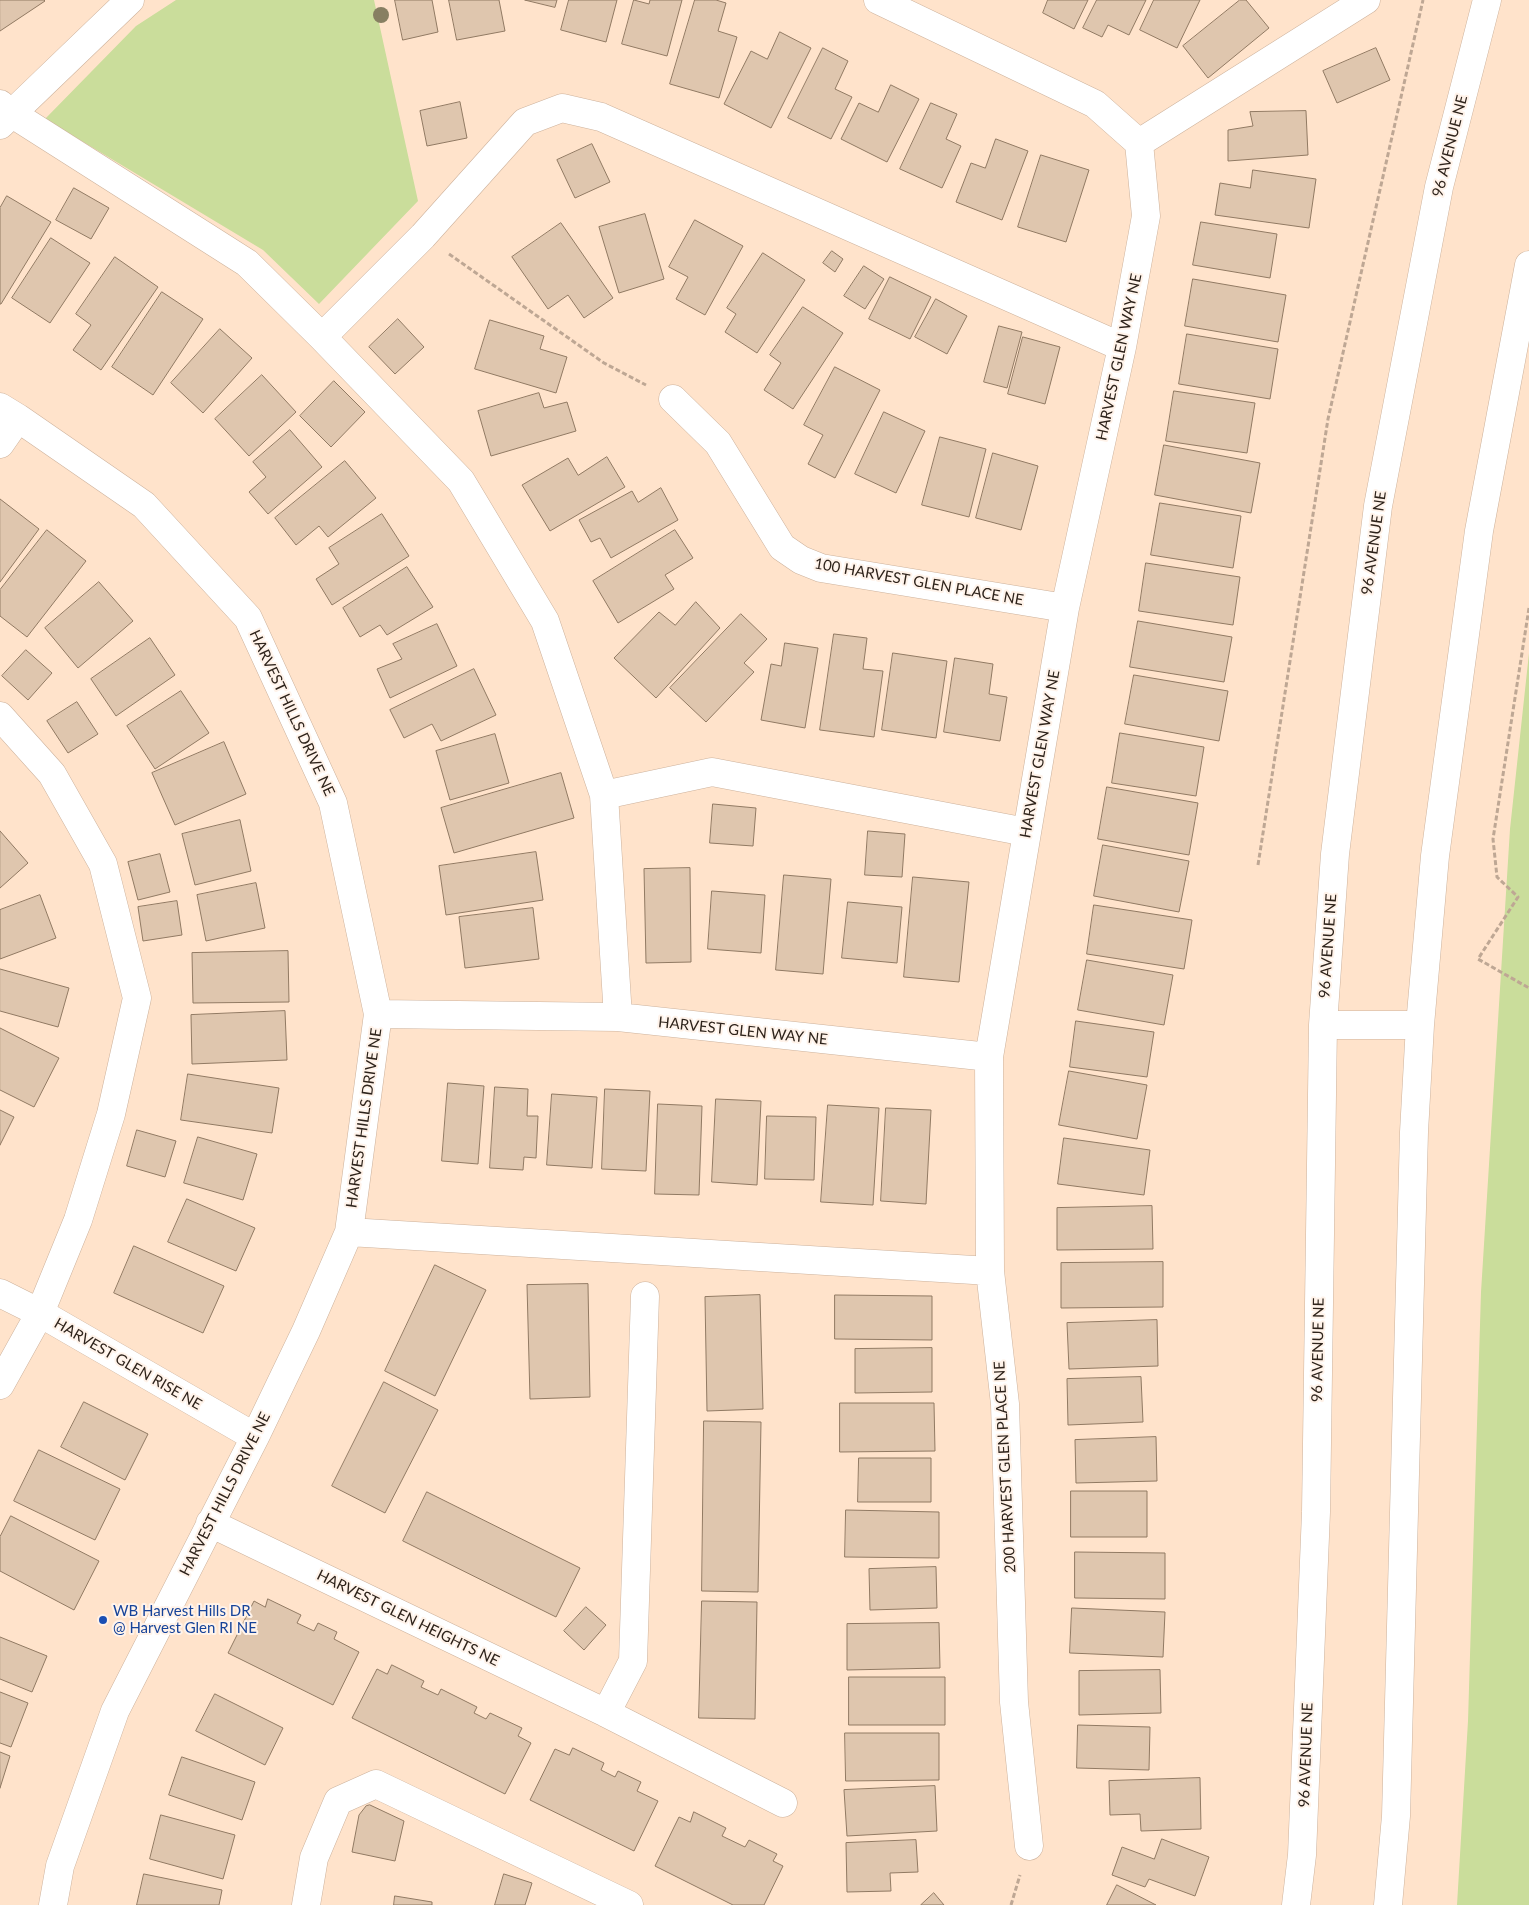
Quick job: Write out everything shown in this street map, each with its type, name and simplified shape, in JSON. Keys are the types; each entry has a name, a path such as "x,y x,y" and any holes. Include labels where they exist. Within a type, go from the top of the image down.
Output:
{"street":[{"path":"130,0 4,114 247,263 322,337 461,481 545,621 604,795 618,1017"},
{"path":"878,0 1095,104 1139,143 1366,0"},
{"name":"96 AVENUE NE","path":"1296,1905 1302,1855 1316,1512 1323,1025 1335,854 1378,506 1439,187 1487,0"},
{"path":"322,337 423,236 525,122 562,108 601,117 1122,347"},
{"name":"HARVEST GLEN WAY NE","path":"378,1014 618,1017 989,1057 1065,608 1122,347 1146,216 1139,143"},
{"path":"1388,1905 1396,1816 1414,1132 1420,1025 1435,856 1479,531 1529,265"},
{"name":"100 HARVEST GLEN PLACE NE","path":"673,399 718,443 782,547 800,560 821,568 1065,608"},
{"path":"0,444 9,413"},
{"name":"HARVEST HILLS DRIVE NE","path":"9,413 144,505 248,618 333,803 378,1014 349,1232 306,1331 255,1437 115,1712 60,1866 53,1905"},
{"path":"0,716 52,774 103,864 137,998 111,1114 78,1220 40,1313 0,1385"},
{"path":"604,795 712,772 1026,832"},
{"path":"1323,1025 1420,1025"},
{"name":"200 HARVEST GLEN PLACE NE","path":"989,1057 990,1271 1005,1404 1014,1702 1029,1846"},
{"path":"349,1232 990,1271"},
{"name":"HARVEST GLEN RISE NE","path":"0,1293 40,1313 255,1437"},
{"path":"606,1713 633,1661 645,1296"},
{"name":"HARVEST GLEN HEIGHTS NE","path":"210,1523 606,1713 783,1803"},
{"path":"306,1905 314,1858 338,1801 376,1784 628,1905"}],"path":[{"path":"1258,865 1328,419 1423,0"},
{"path":"423,236 604,363 673,399"},
{"path":"1529,608 1493,839 1497,877 1518,897 1478,959 1529,988"}],"green space":[{"path":"176,0 374,0 418,201 319,304 263,250 45,119 136,26"},
{"path":"1529,653 1529,1905 1457,1905 1468,1721 1481,1292 1510,829"}],"building":[{"path":"0,0 44,0 45,1 0,31"},
{"path":"395,0 432,0 438,32 403,40"},
{"path":"449,0 499,0 505,31 457,40"},
{"path":"525,0 557,0 555,7"},
{"path":"569,0 617,0 606,42 561,30"},
{"path":"634,0 649,4 650,0 682,0 667,56 622,44"},
{"path":"695,0 716,0 726,3 718,31 737,37 719,98 670,84"},
{"path":"1048,0 1088,0 1074,29 1043,13"},
{"path":"1097,0 1146,0 1129,35 1108,25 1102,37 1083,28"},
{"path":"1154,0 1200,0 1177,48 1140,30"},
{"path":"1240,0 1246,0 1269,28 1208,78 1183,46"},
{"path":"780,32 811,48 771,128 724,104 751,51 767,59"},
{"path":"823,48 848,61 835,89 852,97 831,139 788,118"},
{"path":"1376,48 1390,80 1337,103 1323,71"},
{"path":"891,85 919,99 887,162 841,139 859,103 878,112"},
{"path":"460,102 467,138 427,146 420,111"},
{"path":"931,103 957,114 946,139 961,146 942,188 900,169"},
{"path":"1306,111 1308,155 1228,161 1228,130 1253,126 1250,112"},
{"path":"996,139 1028,151 1002,220 956,202 971,163 985,168"},
{"path":"592,144 610,182 575,198 557,160"},
{"path":"1041,155 1089,170 1066,242 1018,227"},
{"path":"1253,170 1316,179 1309,228 1215,215 1220,183 1250,188"},
{"path":"74,188 109,208 91,239 56,220"},
{"path":"7,196 51,222 0,304 0,208"},
{"path":"645,214 664,279 619,293 599,227"},
{"path":"695,220 743,246 705,315 676,299 688,277 669,267"},
{"path":"1201,222 1277,234 1270,278 1193,265"},
{"path":"561,223 613,298 584,318 568,295 548,309 512,257"},
{"path":"51,238 90,263 50,323 12,298"},
{"path":"832,251 843,259 835,272 823,263"},
{"path":"763,253 805,280 757,353 725,332 736,314 727,308"},
{"path":"115,257 158,287 101,370 73,350 91,325 76,314"},
{"path":"864,266 884,279 865,309 844,296"},
{"path":"890,277 931,297 910,339 869,319"},
{"path":"1193,279 1286,295 1278,342 1185,326"},
{"path":"162,292 203,319 153,395 112,367"},
{"path":"936,299 967,316 947,354 915,337"},
{"path":"803,307 843,333 793,409 764,390 781,363 770,355"},
{"path":"398,319 424,347 395,374 369,347"},
{"path":"490,320 544,336 540,349 567,357 556,393 475,369"},
{"path":"999,326 1022,332 1007,388 984,382"},
{"path":"220,329 252,358 203,413 171,383"},
{"path":"1187,334 1278,349 1270,399 1179,384"},
{"path":"1023,337 1060,347 1045,404 1008,394"},
{"path":"835,367 880,390 835,478 808,464 823,435 804,425"},
{"path":"262,375 296,412 249,456 215,419"},
{"path":"334,381 365,412 331,447 300,416"},
{"path":"1174,391 1255,403 1247,453 1166,441"},
{"path":"539,393 544,408 567,402 576,431 491,456 478,411"},
{"path":"884,412 925,431 896,493 855,474"},
{"path":"290,430 322,467 268,514 249,492 266,477 253,462"},
{"path":"940,437 986,449 969,517 922,505"},
{"path":"1164,445 1260,463 1251,513 1155,495"},
{"path":"993,453 1038,466 1021,530 976,518"},
{"path":"607,457 625,487 550,531 522,485 568,458 578,475"},
{"path":"345,461 376,498 328,537 319,526 296,545 275,518"},
{"path":"661,488 678,520 611,558 600,538 591,542 579,520 632,491 638,502"},
{"path":"0,499 39,529 0,582"},
{"path":"1160,503 1241,516 1233,568 1151,555"},
{"path":"382,514 409,556 332,605 316,579 339,564 329,548"},
{"path":"47,530 86,561 27,637 0,616 0,590"},
{"path":"675,530 693,558 665,575 674,589 618,623 593,581"},
{"path":"1146,563 1240,577 1233,625 1139,611"},
{"path":"407,567 433,607 387,635 380,625 360,637 343,608"},
{"path":"99,582 133,621 78,668 45,628"},
{"path":"696,602 720,628 656,698 614,658 659,612 675,625"},
{"path":"741,614 767,639 744,663 754,672 706,722 670,688"},
{"path":"1138,621 1232,637 1224,682 1130,667"},
{"path":"437,624 457,666 390,698 377,669 402,659 393,644"},
{"path":"834,634 867,638 863,669 883,671 874,737 820,730"},
{"path":"150,638 175,675 116,716 91,679"},
{"path":"785,643 818,648 805,728 761,720 771,664 781,666"},
{"path":"26,650 52,673 28,700 2,676"},
{"path":"893,653 947,661 936,738 882,730"},
{"path":"955,658 993,664 989,694 1007,697 1000,741 944,732"},
{"path":"474,669 496,715 441,741 432,724 404,738 390,710"},
{"path":"1134,675 1228,691 1219,741 1125,724"},
{"path":"181,691 209,733 155,769 127,726"},
{"path":"77,702 98,734 68,753 47,721"},
{"path":"1120,733 1204,747 1196,796 1112,783"},
{"path":"495,734 509,783 450,800 436,751"},
{"path":"224,742 246,794 175,825 152,773"},
{"path":"561,773 574,818 454,853 441,808"},
{"path":"1107,787 1198,803 1189,855 1098,839"},
{"path":"713,804 756,808 753,846 710,843"},
{"path":"240,820 251,871 195,885 182,834"},
{"path":"0,831 28,863 0,888"},
{"path":"868,831 905,834 902,877 865,875"},
{"path":"1103,845 1189,861 1179,912 1094,896"},
{"path":"536,852 543,900 446,915 439,866"},
{"path":"160,854 170,892 138,900 128,862"},
{"path":"690,868 691,962 646,963 644,869"},
{"path":"784,875 831,879 823,974 776,970"},
{"path":"913,877 969,882 959,982 904,977"},
{"path":"256,883 265,928 206,941 197,895"},
{"path":"712,891 765,895 761,953 708,949"},
{"path":"40,895 56,938 0,959 0,910"},
{"path":"177,901 182,935 143,941 138,907"},
{"path":"848,902 902,907 897,963 842,958"},
{"path":"1094,905 1192,920 1184,969 1087,954"},
{"path":"533,908 539,959 465,968 459,917"},
{"path":"288,951 289,1002 193,1003 192,953"},
{"path":"1087,960 1173,975 1164,1025 1078,1010"},
{"path":"0,969 69,988 58,1027 0,1011"},
{"path":"285,1011 287,1060 192,1064 191,1015"},
{"path":"1076,1021 1154,1032 1147,1077 1070,1067"},
{"path":"0,1028 59,1058 34,1107 0,1090"},
{"path":"1069,1071 1147,1085 1137,1139 1059,1125"},
{"path":"188,1074 279,1088 272,1133 181,1120"},
{"path":"448,1083 484,1086 478,1164 442,1161"},
{"path":"495,1087 528,1089 527,1116 538,1116 536,1158 524,1157 523,1170 490,1168"},
{"path":"605,1089 650,1091 646,1171 602,1169"},
{"path":"552,1094 597,1097 592,1168 547,1165"},
{"path":"716,1099 761,1101 757,1185 712,1182"},
{"path":"658,1104 702,1106 699,1195 655,1194"},
{"path":"828,1105 879,1108 873,1205 821,1202"},
{"path":"886,1108 931,1110 926,1204 881,1201"},
{"path":"0,1110 14,1117 0,1145"},
{"path":"767,1116 816,1117 814,1180 765,1179"},
{"path":"137,1130 176,1141 165,1177 127,1166"},
{"path":"198,1137 257,1154 243,1200 184,1183"},
{"path":"1064,1138 1150,1150 1144,1195 1058,1184"},
{"path":"187,1199 255,1228 236,1271 168,1242"},
{"path":"1152,1206 1153,1249 1057,1250 1057,1208"},
{"path":"134,1246 224,1286 203,1333 114,1293"},
{"path":"1163,1262 1163,1307 1061,1308 1061,1263"},
{"path":"435,1265 486,1290 435,1396 385,1371"},
{"path":"588,1284 590,1397 530,1399 527,1285"},
{"path":"760,1295 763,1409 707,1411 705,1297"},
{"path":"835,1295 932,1296 932,1340 835,1339"},
{"path":"1157,1320 1158,1366 1069,1369 1067,1323"},
{"path":"932,1348 932,1392 855,1393 855,1349"},
{"path":"1141,1377 1143,1422 1068,1425 1067,1379"},
{"path":"384,1382 438,1410 385,1513 332,1486"},
{"path":"84,1402 148,1434 125,1480 61,1447"},
{"path":"840,1403 934,1403 935,1451 840,1452"},
{"path":"704,1421 761,1422 758,1592 702,1591"},
{"path":"1156,1437 1157,1481 1076,1483 1075,1440"},
{"path":"39,1450 120,1489 95,1540 14,1501"},
{"path":"859,1458 931,1458 931,1502 858,1502"},
{"path":"1071,1491 1147,1491 1147,1537 1071,1537"},
{"path":"427,1492 580,1568 556,1617 403,1541"},
{"path":"846,1510 939,1512 939,1558 845,1557"},
{"path":"11,1516 99,1561 74,1610 0,1571 0,1537"},
{"path":"1075,1552 1165,1553 1165,1599 1075,1598"},
{"path":"936,1567 937,1608 870,1610 869,1569"},
{"path":"268,1599 301,1615 297,1623 314,1631 318,1623 337,1632 334,1639 359,1652 333,1705 228,1653 254,1601 265,1607"},
{"path":"702,1601 757,1602 755,1719 699,1718"},
{"path":"586,1607 606,1625 584,1650 564,1631"},
{"path":"1072,1608 1165,1612 1163,1657 1070,1653"},
{"path":"939,1623 940,1668 847,1670 847,1624"},
{"path":"0,1637 47,1656 32,1692 0,1679"},
{"path":"392,1665 424,1681 421,1687 438,1695 441,1689 477,1707 474,1713 486,1719 490,1713 522,1728 518,1736 531,1743 505,1794 352,1718 377,1669 387,1674"},
{"path":"1160,1670 1161,1713 1079,1715 1079,1671"},
{"path":"849,1677 945,1677 945,1725 849,1725"},
{"path":"0,1692 28,1703 11,1747 0,1743"},
{"path":"215,1694 283,1728 265,1765 196,1731"},
{"path":"1078,1725 1150,1727 1149,1770 1077,1768"},
{"path":"845,1733 939,1733 939,1780 846,1781"},
{"path":"573,1748 604,1763 601,1770 615,1777 618,1771 641,1782 637,1791 658,1801 634,1851 530,1800 555,1749 569,1755"},
{"path":"0,1752 10,1756 0,1788"},
{"path":"182,1757 255,1782 242,1820 169,1795"},
{"path":"1200,1778 1201,1829 1141,1831 1140,1814 1110,1815 1109,1781"},
{"path":"935,1786 937,1831 847,1836 844,1790"},
{"path":"370,1805 404,1821 395,1861 352,1852 359,1815 366,1806"},
{"path":"694,1812 726,1828 722,1836 745,1847 749,1840 777,1854 773,1861 783,1866 764,1905 733,1905 655,1866 679,1817 690,1822"},
{"path":"161,1815 235,1835 223,1879 150,1859"},
{"path":"1162,1839 1209,1857 1195,1896 1149,1879 1145,1887 1112,1875 1122,1847 1154,1859"},
{"path":"916,1840 918,1872 890,1873 891,1891 847,1892 846,1843"},
{"path":"144,1874 222,1890 219,1905 137,1905"},
{"path":"504,1874 532,1883 525,1905 495,1905"},
{"path":"1117,1885 1156,1905 1107,1905"},
{"path":"934,1893 944,1905 921,1905"},
{"path":"395,1896 432,1902 432,1905 394,1905"}],"place":[{"name":"WB Harvest Hills DR @ Harvest Glen RI NE","path":"103,1620"}]}
